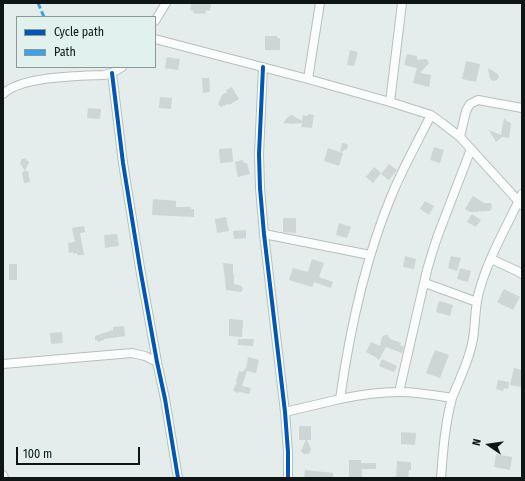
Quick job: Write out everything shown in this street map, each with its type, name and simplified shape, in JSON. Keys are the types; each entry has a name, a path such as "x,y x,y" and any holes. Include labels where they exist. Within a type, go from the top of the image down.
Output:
{"street":[{"path":"156,20 166,3"},
{"path":"308,79 320,3"},
{"path":"390,102 402,3"},
{"path":"156,40 308,79 431,115 460,137 521,200 486,270 477,302 475,326 467,363 452,398 448,412 441,478"},
{"path":"263,67 259,154 260,188 285,412 288,478"},
{"path":"3,94 13,88 38,80 54,77 104,75 112,73 120,68"},
{"path":"112,73 123,163 140,268 165,399 178,478"},
{"path":"460,137 466,111 470,104 478,100 522,108"},
{"path":"340,399 350,336 370,255 393,193 431,115"},
{"path":"399,392 427,270 438,235 471,149"},
{"path":"264,234 370,255"},
{"path":"491,259 517,270 522,274"},
{"path":"424,283 477,302"},
{"path":"3,364 132,353 145,356 157,362"},
{"path":"285,412 340,399 372,394 399,392 452,398"}],"building":[{"path":"191,3 211,3 210,11 206,10 205,14 193,13 194,11 190,10"},
{"path":"265,36 277,36 277,38 280,38 280,50 265,50"},
{"path":"350,50 358,52 354,66 347,65"},
{"path":"407,54 417,56 417,60 426,59 428,61 429,63 420,73 431,75 429,87 413,83 417,68 404,65"},
{"path":"167,57 180,59 178,70 165,68"},
{"path":"466,61 480,64 476,82 462,79"},
{"path":"488,68 498,74 499,77 497,80 493,81 490,79"},
{"path":"202,78 209,78 210,92 203,93"},
{"path":"232,87 239,99 229,105 228,104 221,107 218,104 222,95 227,92 226,90"},
{"path":"160,97 172,98 171,109 159,108"},
{"path":"88,108 101,109 100,119 87,118"},
{"path":"308,114 314,115 312,128 301,127 302,123 283,123 289,116 292,115 302,121 303,115 307,116"},
{"path":"504,118 511,123 509,138 502,137 496,142 489,130 501,135"},
{"path":"342,144 347,144 347,149 340,152"},
{"path":"434,147 444,150 440,163 430,160"},
{"path":"232,148 233,162 220,163 219,149"},
{"path":"328,148 343,153 339,166 324,161"},
{"path":"25,158 29,162 25,171 20,163 22,159"},
{"path":"243,160 244,163 247,163 250,174 238,177 235,162"},
{"path":"389,164 397,170 389,180 381,174"},
{"path":"374,167 381,173 373,183 366,177"},
{"path":"28,171 30,182 24,183 22,172"},
{"path":"473,196 484,203 491,203 491,210 470,212 465,209"},
{"path":"153,199 176,201 176,207 191,207 191,209 194,209 194,217 152,215"},
{"path":"425,201 434,206 429,215 420,209"},
{"path":"472,214 481,220 476,227 467,222"},
{"path":"226,217 229,231 217,233 215,219"},
{"path":"283,218 296,218 296,233 283,232"},
{"path":"339,223 351,227 347,238 336,235"},
{"path":"84,226 85,232 80,233 84,255 77,255 77,253 73,254 73,252 69,253 68,243 75,242 72,228"},
{"path":"246,230 246,238 234,239 233,231"},
{"path":"117,234 119,246 105,248 104,235"},
{"path":"405,256 416,259 414,269 403,267"},
{"path":"451,256 461,258 457,271 448,268"},
{"path":"312,259 324,263 319,277 333,282 331,288 314,282 312,287 289,280 293,268 308,272"},
{"path":"223,263 233,264 234,284 241,286 243,289 241,292 226,290"},
{"path":"9,264 17,264 17,280 9,280"},
{"path":"460,268 471,271 468,282 457,279"},
{"path":"504,289 520,297 513,310 497,302"},
{"path":"439,301 453,305 450,316 436,312"},
{"path":"229,319 243,320 242,337 229,336"},
{"path":"124,326 125,336 104,339 98,342 95,340 95,336 113,330 113,327"},
{"path":"62,332 63,343 51,344 50,333"},
{"path":"388,335 390,339 401,343 400,345 404,347 402,353 386,347 379,360 366,352 371,342 380,346 382,337"},
{"path":"238,339 254,339 253,346 238,345"},
{"path":"435,350 449,355 440,378 426,373"},
{"path":"248,357 259,360 256,373 247,371 242,386 251,388 249,394 240,392 237,393 233,390 237,382 239,371 243,372 245,368 246,369"},
{"path":"382,359 397,366 394,372 379,366"},
{"path":"514,368 522,370 522,387 510,385"},
{"path":"498,380 509,382 508,389 504,388 503,391 496,389"},
{"path":"299,426 311,426 311,440 307,440 311,449 308,454 304,454 301,451 306,440 299,440"},
{"path":"401,432 416,433 415,445 401,444"},
{"path":"496,454 512,457 510,470 494,467"},
{"path":"349,460 361,460 361,463 376,463 376,469 362,469 362,478 349,478"},
{"path":"397,461 411,462 411,470 409,470 408,478 396,478"},
{"path":"305,470 333,473 333,478 304,478"}],"marked path":[{"path":"38,3 44,16"}],"cycle path":[{"path":"263,67 259,154 260,188 285,412 288,478"},
{"path":"112,73 123,163 140,268 165,399 178,478"}]}
